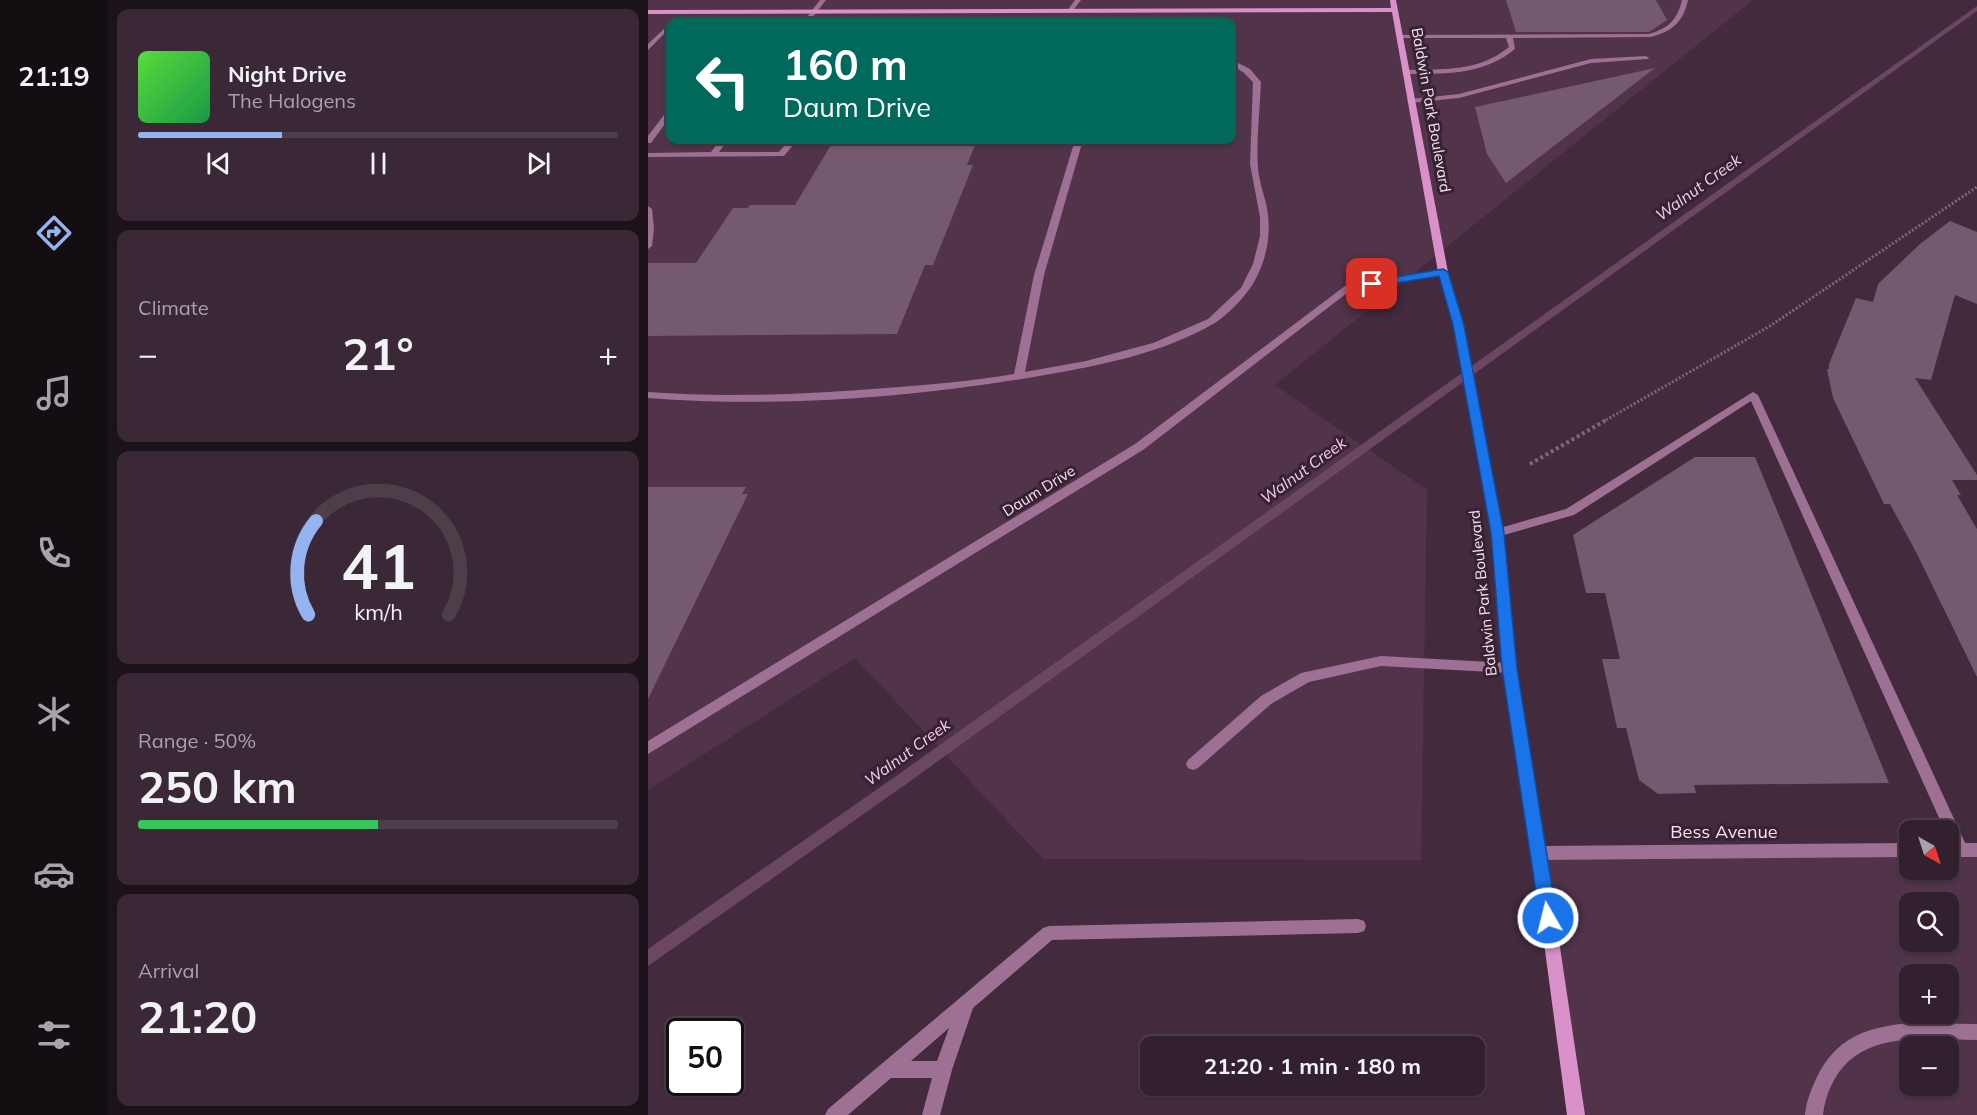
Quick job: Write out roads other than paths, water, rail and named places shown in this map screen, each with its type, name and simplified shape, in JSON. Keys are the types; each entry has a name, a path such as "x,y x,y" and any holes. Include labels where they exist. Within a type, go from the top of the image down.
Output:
{"main road":[{"name":"Baldwin Park Boulevard","path":"1393,0 1443,272 1459,325 1497,533 1509,668 1539,853 1576,1115"},
{"path":"648,12 1394,10"}],"street":[{"path":"809,18 823,0"},
{"path":"1070,11 1078,0"},
{"path":"1399,36 1649,36 1671,29 1678,24 1685,0"},
{"path":"678,18 683,12"},
{"path":"648,48 666,30"},
{"path":"1406,72 1451,70 1503,59 1514,48 1509,36"},
{"path":"1411,101 1459,96 1591,60 1646,58"},
{"path":"648,395 732,399 899,390 1019,376 1070,369 1131,353 1215,321 1244,292 1262,252 1265,219 1254,166 1257,82 1247,71 1236,64"},
{"path":"648,141 666,118"},
{"path":"713,155 721,144"},
{"path":"648,155 781,154 790,144"},
{"path":"1019,376 1039,275 1078,144"},
{"path":"648,209 650,229 648,246"},
{"name":"Daum Drive","path":"648,748 1139,447 1348,288 1443,272"},
{"path":"1497,533 1570,512 1754,395 1942,820"},
{"path":"1193,764 1266,700 1306,677 1381,661 1509,668"},
{"name":"Bess Avenue","path":"1539,853 1899,850"},
{"path":"1959,850 1977,850"},
{"path":"834,1115 1049,933 1358,926"},
{"path":"931,1115 943,1070 966,1004"},
{"path":"1814,1115 1826,1071 1853,1044 1888,1032 1977,1032"},
{"path":"890,1069 943,1070"}],"waterway":[{"name":"Walnut Creek","path":"648,958 904,778 1977,8"}]}
